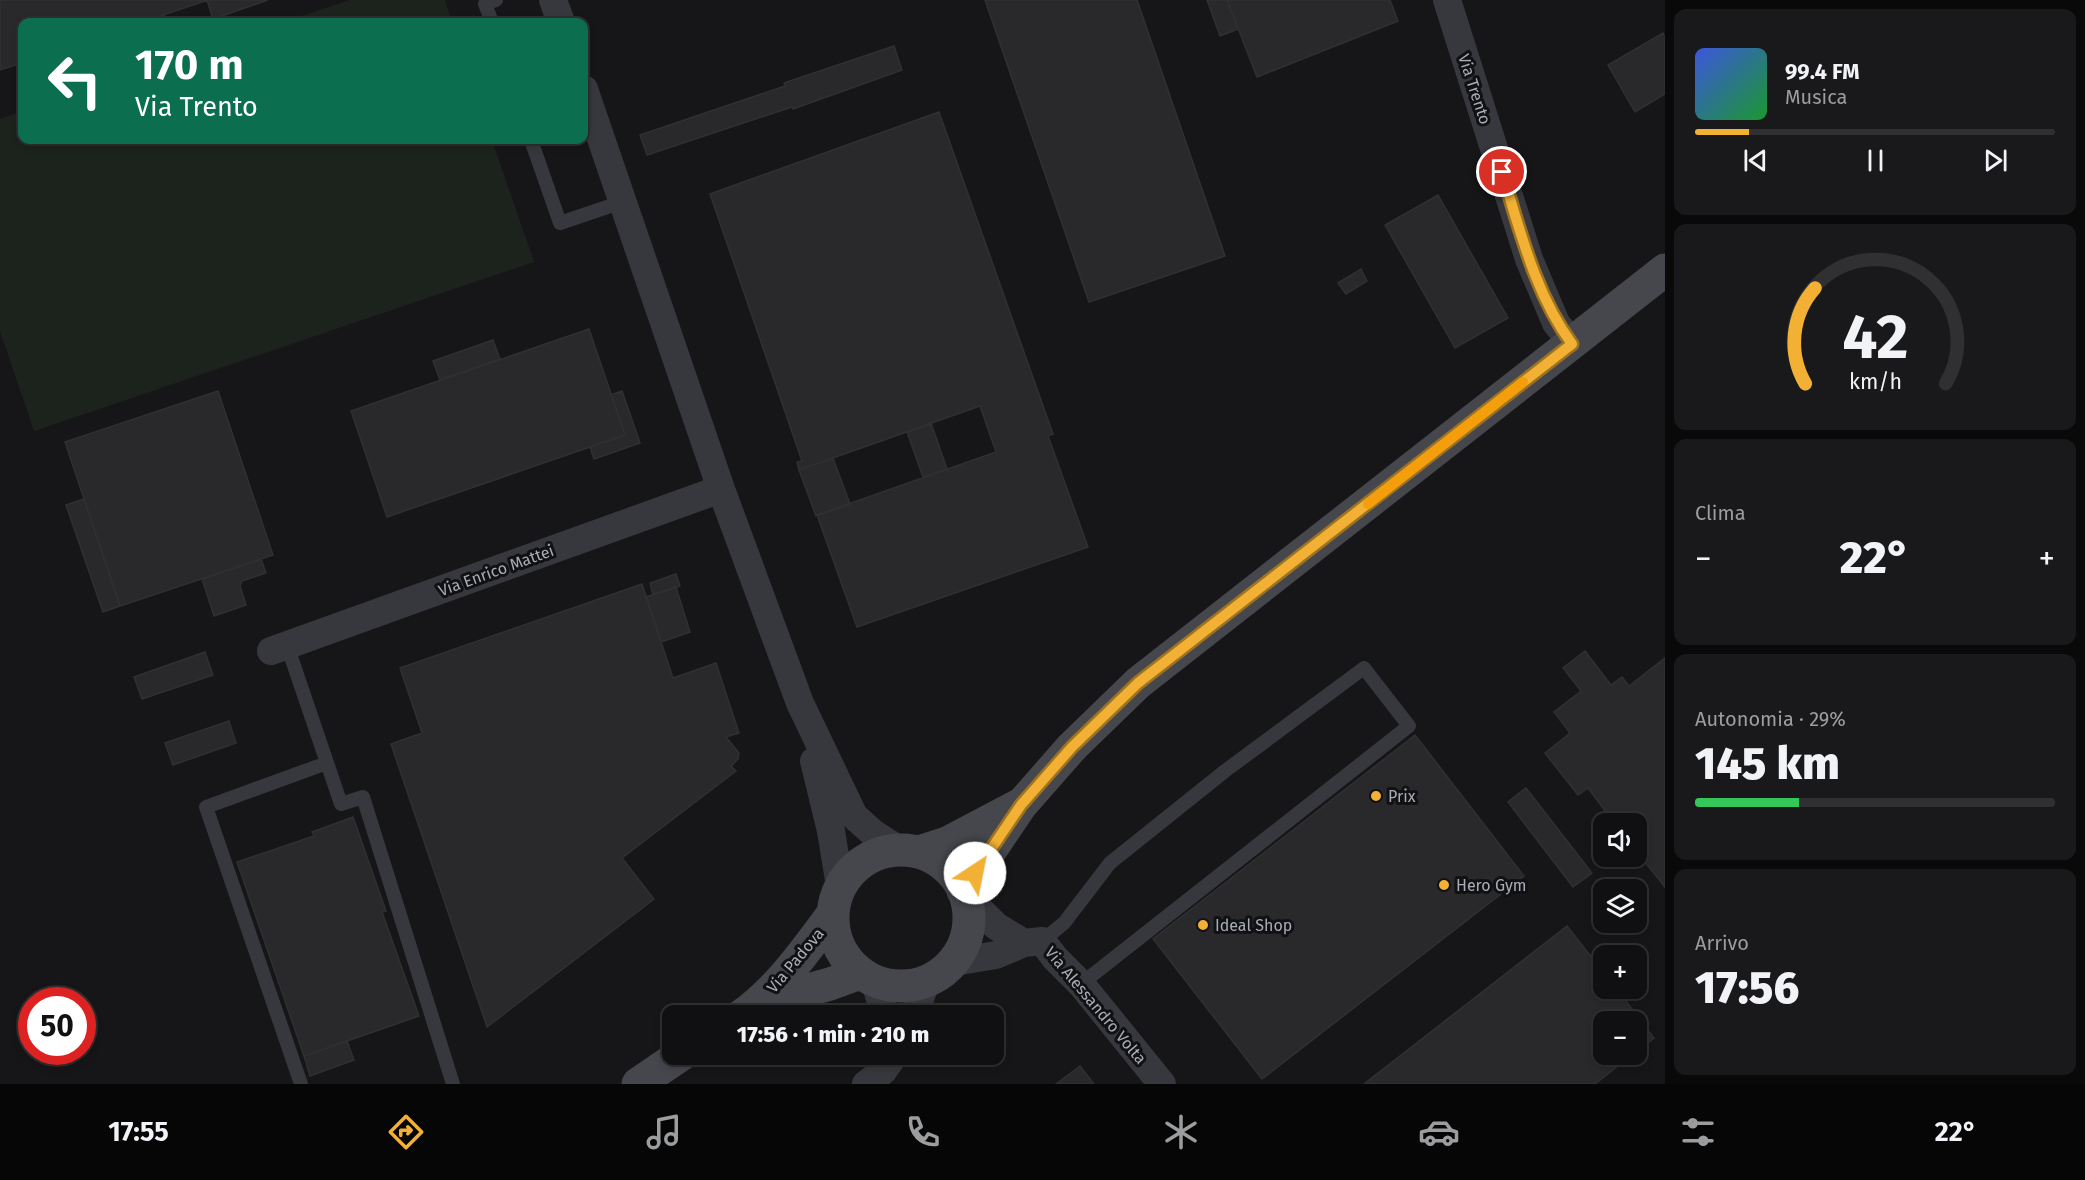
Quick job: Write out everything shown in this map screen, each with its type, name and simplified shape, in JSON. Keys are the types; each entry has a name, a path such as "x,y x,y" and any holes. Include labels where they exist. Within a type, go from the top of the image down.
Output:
{"main road":[{"path":"965,894 1021,805 1072,747 1138,683 1665,270"},
{"path":"909,850 938,860 949,868 960,882 970,914 969,932 954,962 942,974 926,982 909,986 892,986 868,977 845,957 835,937 836,901 849,873 860,863 885,851 909,850 947,843 1021,805"},
{"name":"Via Padova","path":"754,1005 798,961 836,901"},
{"name":"Via Padova","path":"765,1005 830,984 868,977"},
{"path":"638,1084 666,1065"}],"street":[{"path":"553,0 560,18"},
{"name":"Via Trento","path":"1447,0 1529,259 1556,323 1572,344"},
{"path":"588,101 721,489 800,704 854,816 873,833 909,850"},
{"name":"Via Enrico Mattei","path":"279,648 721,489"},
{"path":"800,704 831,831 836,901"},
{"name":"Via Alessandro Volta","path":"965,894 996,926 1033,942 1055,958 1081,984 1162,1084"},
{"name":"Via Alessandro Volta","path":"954,962 996,955 1033,942"},
{"path":"868,977 880,1005"},
{"path":"918,1005 926,982"},
{"path":"866,1084 887,1065"}],"lane":[{"path":"490,18 485,4 496,0"},
{"path":"532,144 560,223 622,201"},
{"path":"279,648 327,763 341,804 363,797 453,1084"},
{"path":"1033,942 1064,923 1110,863 1225,771 1364,668 1409,726 1081,984"},
{"path":"301,1084 206,807 327,763"}],"shaded area":[{"path":"350,0 445,0 451,18 296,18"},
{"path":"18,112 18,144 493,144 534,262 34,431 0,331 0,119"}],"building":[{"path":"0,0 208,0 154,18 18,18 18,64 0,70"},
{"path":"207,0 268,0 216,18 213,18"},
{"path":"985,0 1137,0 1225,256 1089,302"},
{"path":"1207,0 1227,0 1238,29 1220,36"},
{"path":"1227,0 1390,0 1398,21 1257,77"},
{"path":"1663,33 1665,37 1665,94 1635,112 1608,65"},
{"path":"894,46 902,70 793,109 792,107 647,155 640,135"},
{"path":"939,112 1053,434 1048,436 1088,547 857,627 817,515 996,452 980,406 799,470 797,462 802,461 710,194"},
{"path":"1438,195 1508,318 1455,348 1385,225"},
{"path":"1361,269 1367,281 1346,294 1338,283"},
{"path":"589,329 625,435 387,517 351,411"},
{"path":"493,340 500,359 440,380 433,361"},
{"path":"218,391 273,555 120,606 65,442"},
{"path":"622,391 640,443 594,459 590,447 625,435 611,395"},
{"path":"931,423 947,469 923,477 907,432"},
{"path":"833,458 850,504 816,516 799,470"},
{"path":"84,499 120,606 103,612 66,505"},
{"path":"261,559 266,573 242,581 240,586 246,605 214,616 202,579"},
{"path":"676,574 680,586 653,595 650,583"},
{"path":"642,584 673,678 716,663 739,733 726,737 739,753 738,759 731,766 736,771 622,858 654,899 487,1027 391,744 422,733 400,668"},
{"path":"676,587 690,632 661,642 646,597"},
{"path":"1585,651 1611,685 1622,677 1629,686 1665,658 1665,887 1647,865 1647,813 1607,813 1588,788 1578,795 1545,753 1570,733 1554,712 1581,691 1563,668"},
{"path":"205,652 213,675 142,699 134,677"},
{"path":"229,721 236,743 173,765 165,743"},
{"path":"1415,735 1524,876 1262,1079 1153,939"},
{"path":"1526,788 1592,873 1573,887 1508,802"},
{"path":"353,817 386,911 382,912 419,1016 304,1056 237,862 314,836 312,832"},
{"path":"1567,926 1593,959 1593,999 1624,999 1633,1011 1593,1011 1593,1065 1619,1065 1595,1084 1364,1084"},
{"path":"1647,1029 1654,1038 1647,1043"},
{"path":"347,1041 354,1060 310,1076 304,1056"},
{"path":"1080,1066 1094,1084 1056,1084"}],"slow traffic":[{"path":"1368,504 1523,382"}],"place":[{"name":"Prix","path":"1376,796"},
{"name":"Hero Gym","path":"1444,885"},
{"name":"Ideal Shop","path":"1203,925"}],"route":[{"path":"975,873 1021,805 1072,747 1138,683 1572,344 1556,323 1529,259 1502,172"}]}
